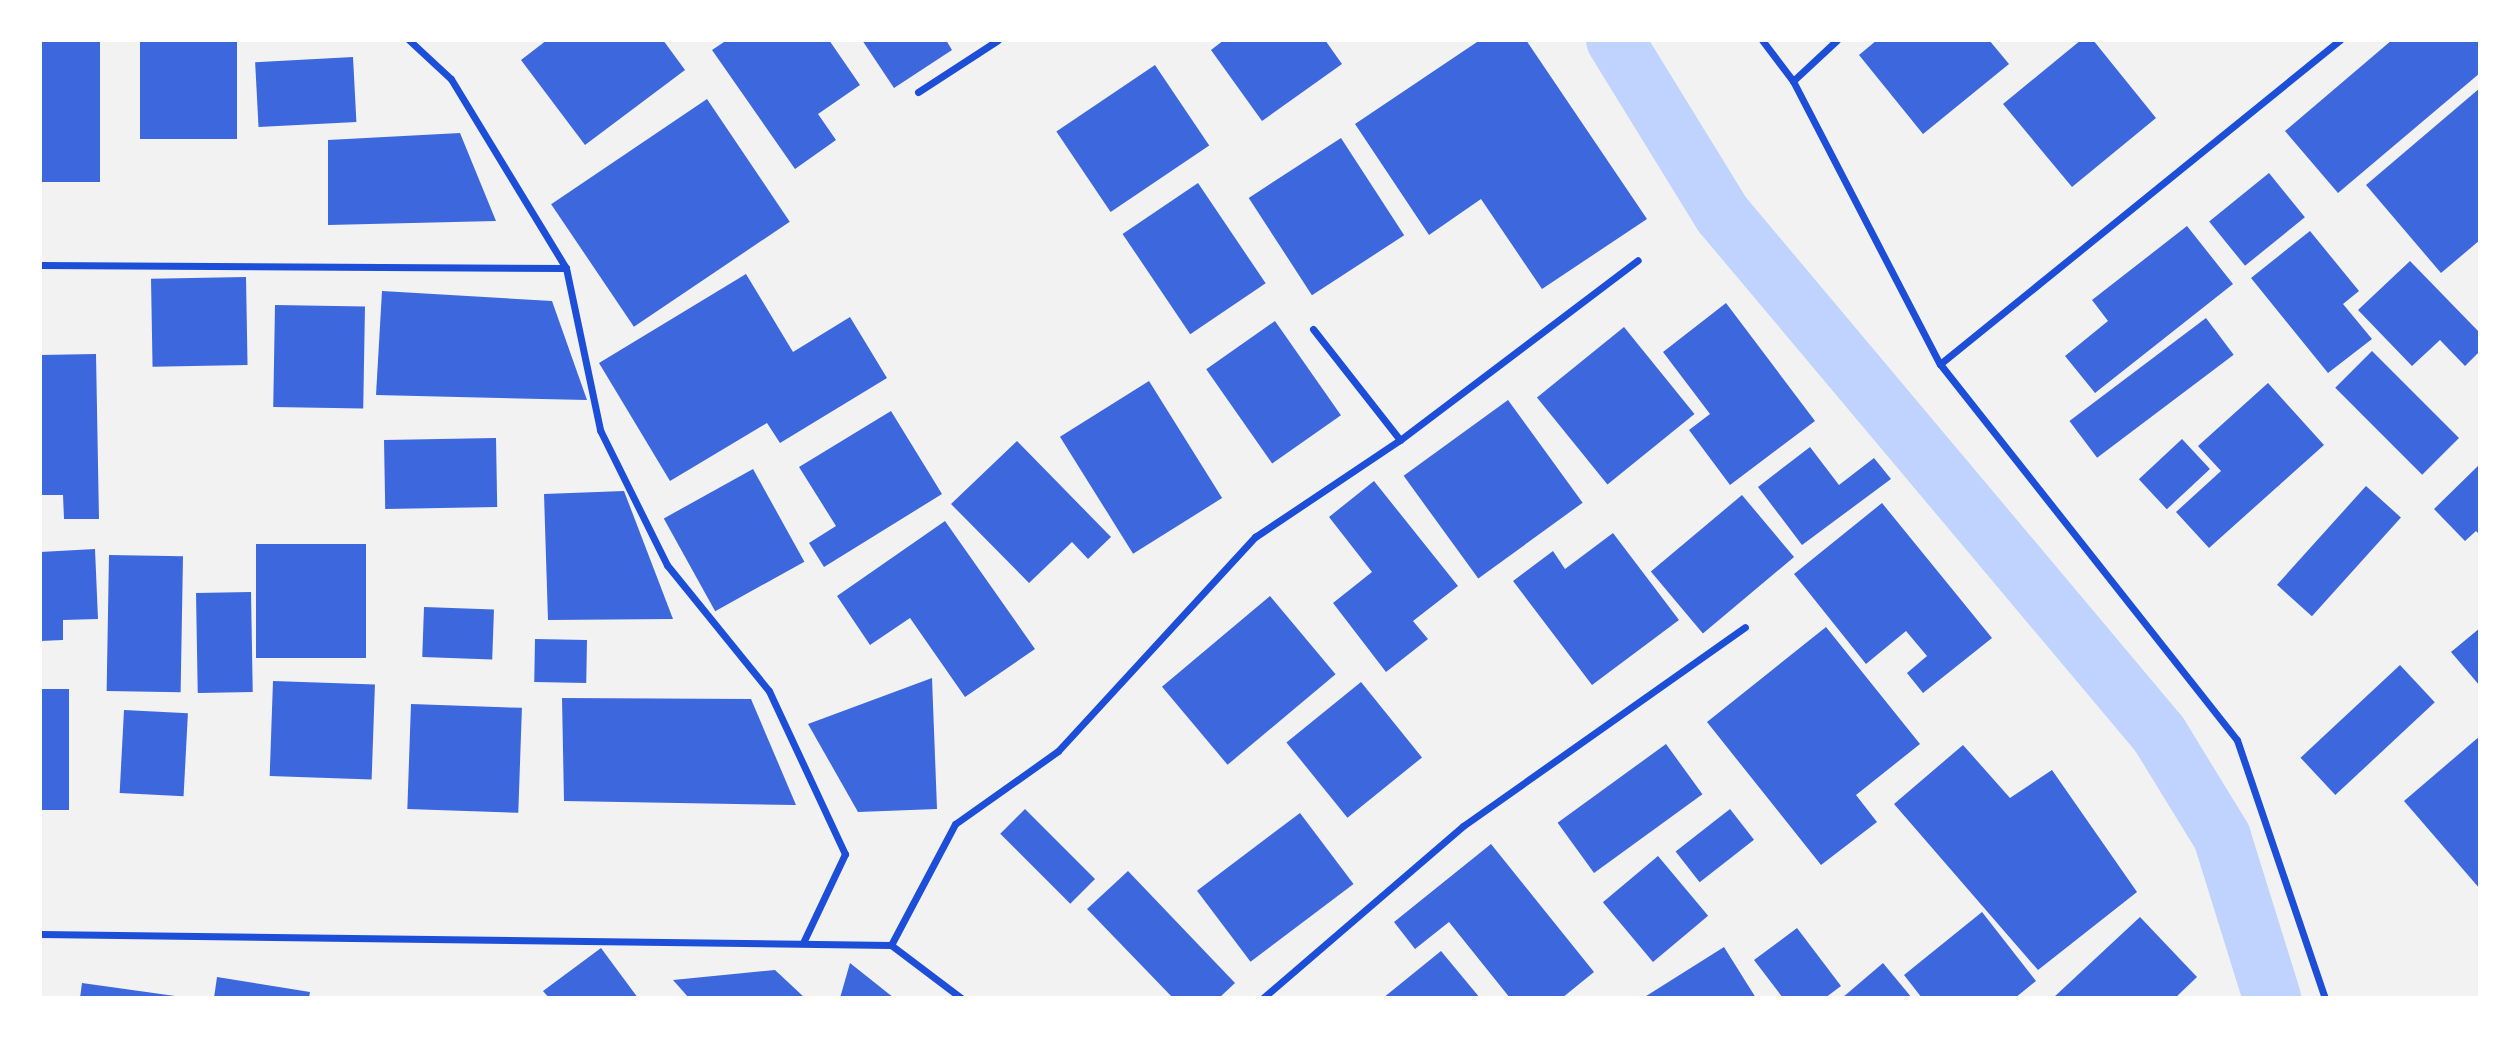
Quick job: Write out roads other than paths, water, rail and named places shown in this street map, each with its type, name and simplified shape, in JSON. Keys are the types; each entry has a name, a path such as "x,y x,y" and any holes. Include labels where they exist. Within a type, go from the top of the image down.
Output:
{"street":[{"path":"408,40 451,79 566,268 600,430 667,565 769,691 845,854 803,943"},
{"path":"918,92 998,40"},
{"path":"1762,40 1793,81 1940,364 2237,740 2325,998"},
{"path":"1793,81 1837,40"},
{"path":"1940,364 2340,40"},
{"path":"891,945 956,824 1058,751 1255,537 1400,440 1638,260"},
{"path":"40,265 566,268"},
{"path":"1313,329 1400,440"},
{"path":"1263,998 1463,825 1745,627"},
{"path":"40,934 891,945 961,998"}],"waterway":[{"path":"1615,40 1722,214 2159,734 2222,837 2272,998"}]}
